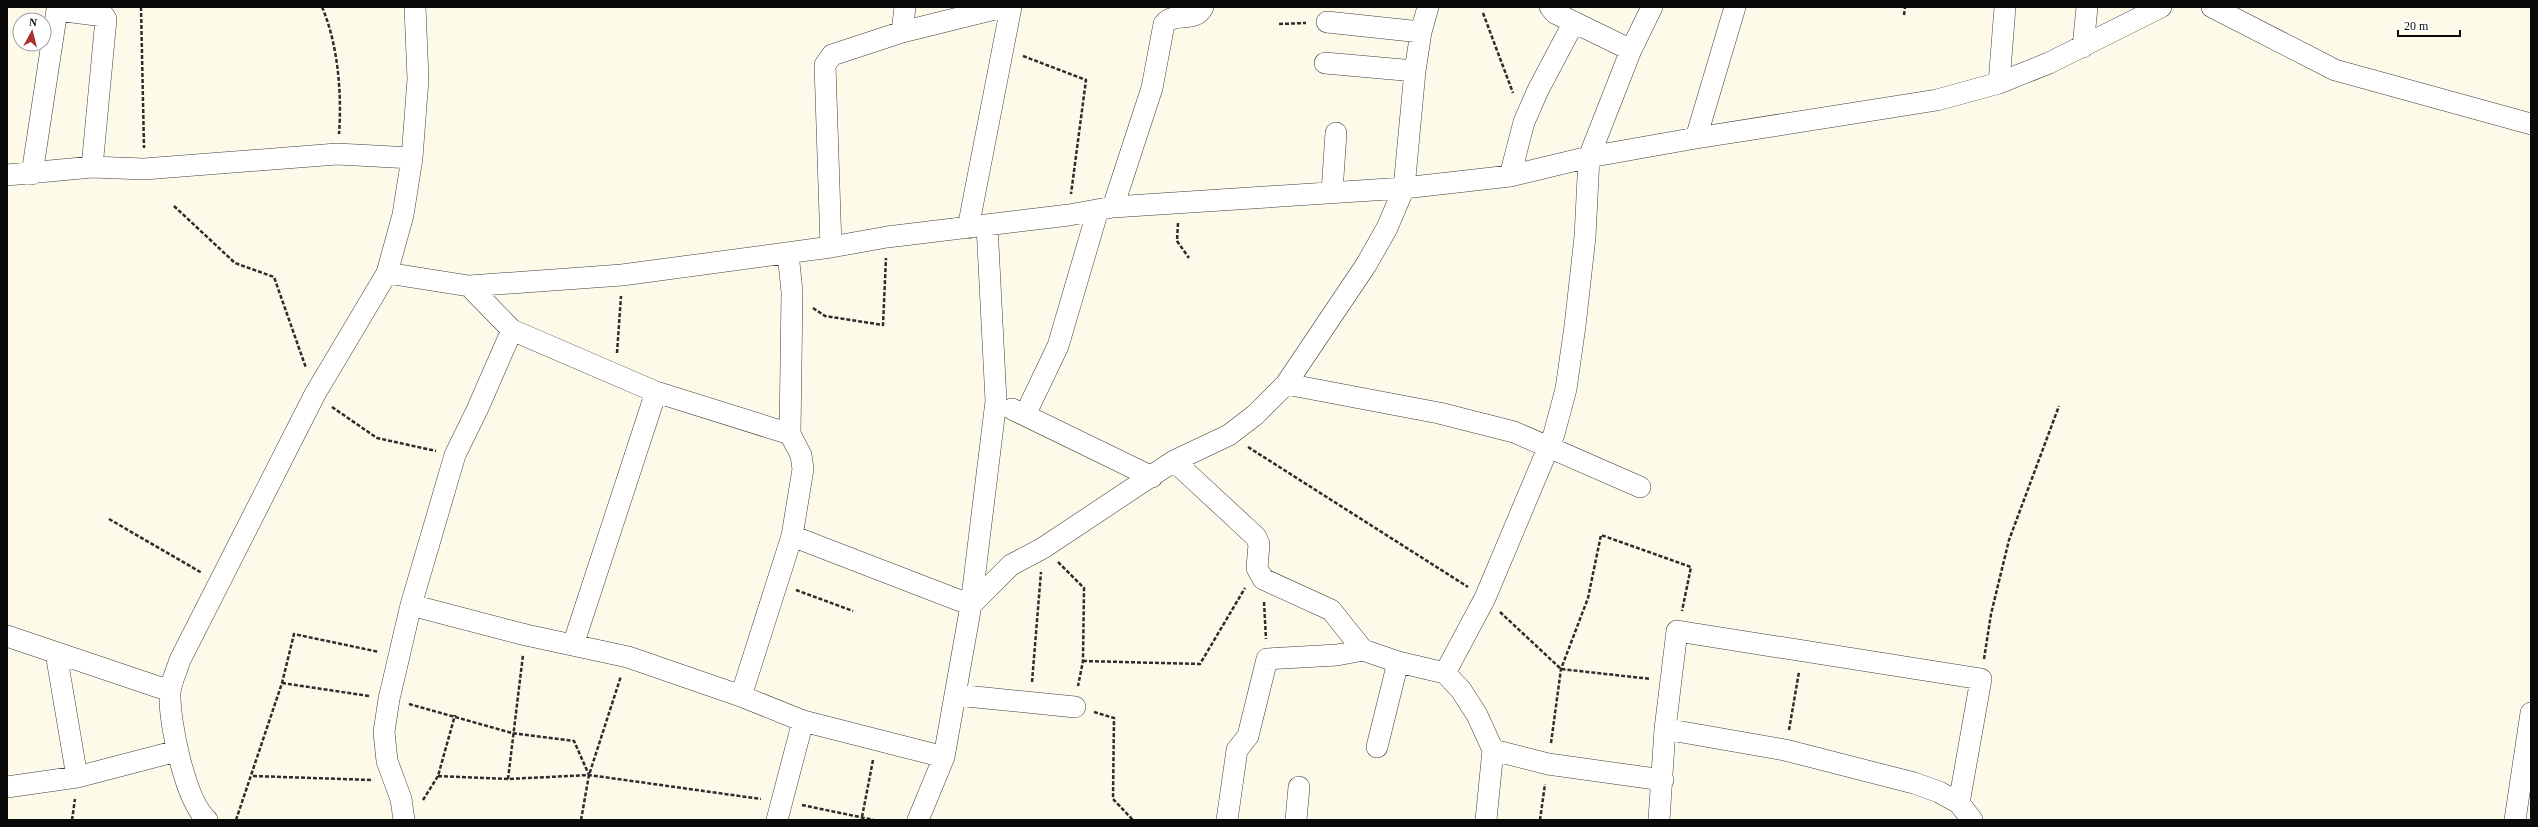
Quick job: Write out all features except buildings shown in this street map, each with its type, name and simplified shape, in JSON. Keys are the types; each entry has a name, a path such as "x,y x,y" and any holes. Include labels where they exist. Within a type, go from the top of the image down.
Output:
{"street":[{"path":"201,817 177,751 171,722 170,691 180,660 220,584 314,394 387,273 403,215 412,158 418,79 415,7"},
{"path":"902,32 905,7"},
{"path":"831,247 826,65 832,56 902,32 1003,7"},
{"path":"918,820 944,757 956,695 971,605 996,401 978,226 1002,48 1012,7"},
{"path":"1025,415 1058,346 1106,208 1152,88 1164,24 1172,18 1193,17 1199,14 1203,7"},
{"path":"971,605 1011,565 1043,548 1174,461 1229,435 1255,415 1286,384 1366,265 1387,228 1404,188 1415,71 1421,32 1428,7"},
{"path":"1550,7 1555,13 1630,50"},
{"path":"1445,673 1485,598 1554,434 1568,373 1585,237 1589,157 1630,50 1652,7"},
{"path":"1696,138 1735,7"},
{"path":"1999,82 2005,7"},
{"path":"2083,47 2087,7"},
{"path":"387,273 469,286 622,275 831,247 887,237 1069,216 1106,208 1179,201 1404,188 1510,176 1589,157 1696,138 1937,100 1999,82 2083,47 2161,7"},
{"path":"2212,7 2335,70 2531,124"},
{"path":"32,174 57,10 104,16 106,19 92,167"},
{"path":"1328,22 1421,32"},
{"path":"1510,176 1524,122 1538,90 1574,22"},
{"path":"1325,63 1415,71"},
{"path":"1332,192 1336,133"},
{"path":"7,175 32,174 92,167 144,168 338,154 412,158"},
{"path":"741,696 792,536 803,469 801,455 790,434 792,292 788,253"},
{"path":"469,286 512,330 656,392 790,434"},
{"path":"404,820 401,799 393,781 387,761 384,732 389,699 411,605 455,455 477,410 512,330"},
{"path":"1286,384 1446,415 1514,432 1640,487"},
{"path":"573,645 656,392"},
{"path":"996,401 1152,476"},
{"path":"1174,461 1256,537 1259,544 1260,574 1331,610 1363,650"},
{"path":"792,536 971,605"},
{"path":"411,605 526,635 628,657 741,696 803,721 944,757"},
{"path":"1659,820 1663,780 1665,729 1677,631 1981,679 1959,803"},
{"path":"7,636 170,691"},
{"path":"1227,820 1237,750 1248,736 1267,659 1337,655 1363,650 1398,662 1445,673 1461,690 1477,715 1493,750 1486,820"},
{"path":"56,653 78,777"},
{"path":"1377,747 1398,662"},
{"path":"956,695 1075,707"},
{"path":"2515,820 2531,713"},
{"path":"779,811 803,721"},
{"path":"1665,729 1785,750 1914,783 1939,792 1959,803 1972,820"},
{"path":"1493,750 1548,764 1663,780"},
{"path":"7,787 78,777 177,751"},
{"path":"1296,820 1299,787"}],"path":[{"path":"141,7 144,168"},
{"path":"322,7 328,21 341,99 338,154"},
{"path":"1904,15 1905,7"},
{"path":"1483,13 1524,122"},
{"path":"1279,24 1328,22"},
{"path":"1002,48 1086,80 1069,216"},
{"path":"1179,201 1177,241 1189,258"},
{"path":"174,206 235,263 274,277 314,394 377,438 455,455"},
{"path":"792,292 824,316 883,325 887,237"},
{"path":"615,375 622,275"},
{"path":"1981,679 1991,614 2009,540 2059,406"},
{"path":"1229,435 1485,598 1561,669 1670,681"},
{"path":"109,519 220,584"},
{"path":"1540,820 1561,669 1588,598 1601,536 1691,567 1677,631"},
{"path":"1043,548 1084,588 1083,661 1075,707 1114,718 1113,799 1133,820"},
{"path":"1030,703 1043,548"},
{"path":"1260,574 1267,659"},
{"path":"1083,661 1200,664 1260,574"},
{"path":"777,583 853,611"},
{"path":"236,820 282,683 294,634 400,656"},
{"path":"508,779 512,733 526,635"},
{"path":"1785,750 1803,651"},
{"path":"581,820 589,775 628,657"},
{"path":"282,683 389,699 455,715 512,733 574,741 589,775"},
{"path":"422,801 438,776 455,715"},
{"path":"862,817 877,741"},
{"path":"438,776 508,779 589,775 779,811 862,817 874,820"},
{"path":"252,776 393,781"}]}
